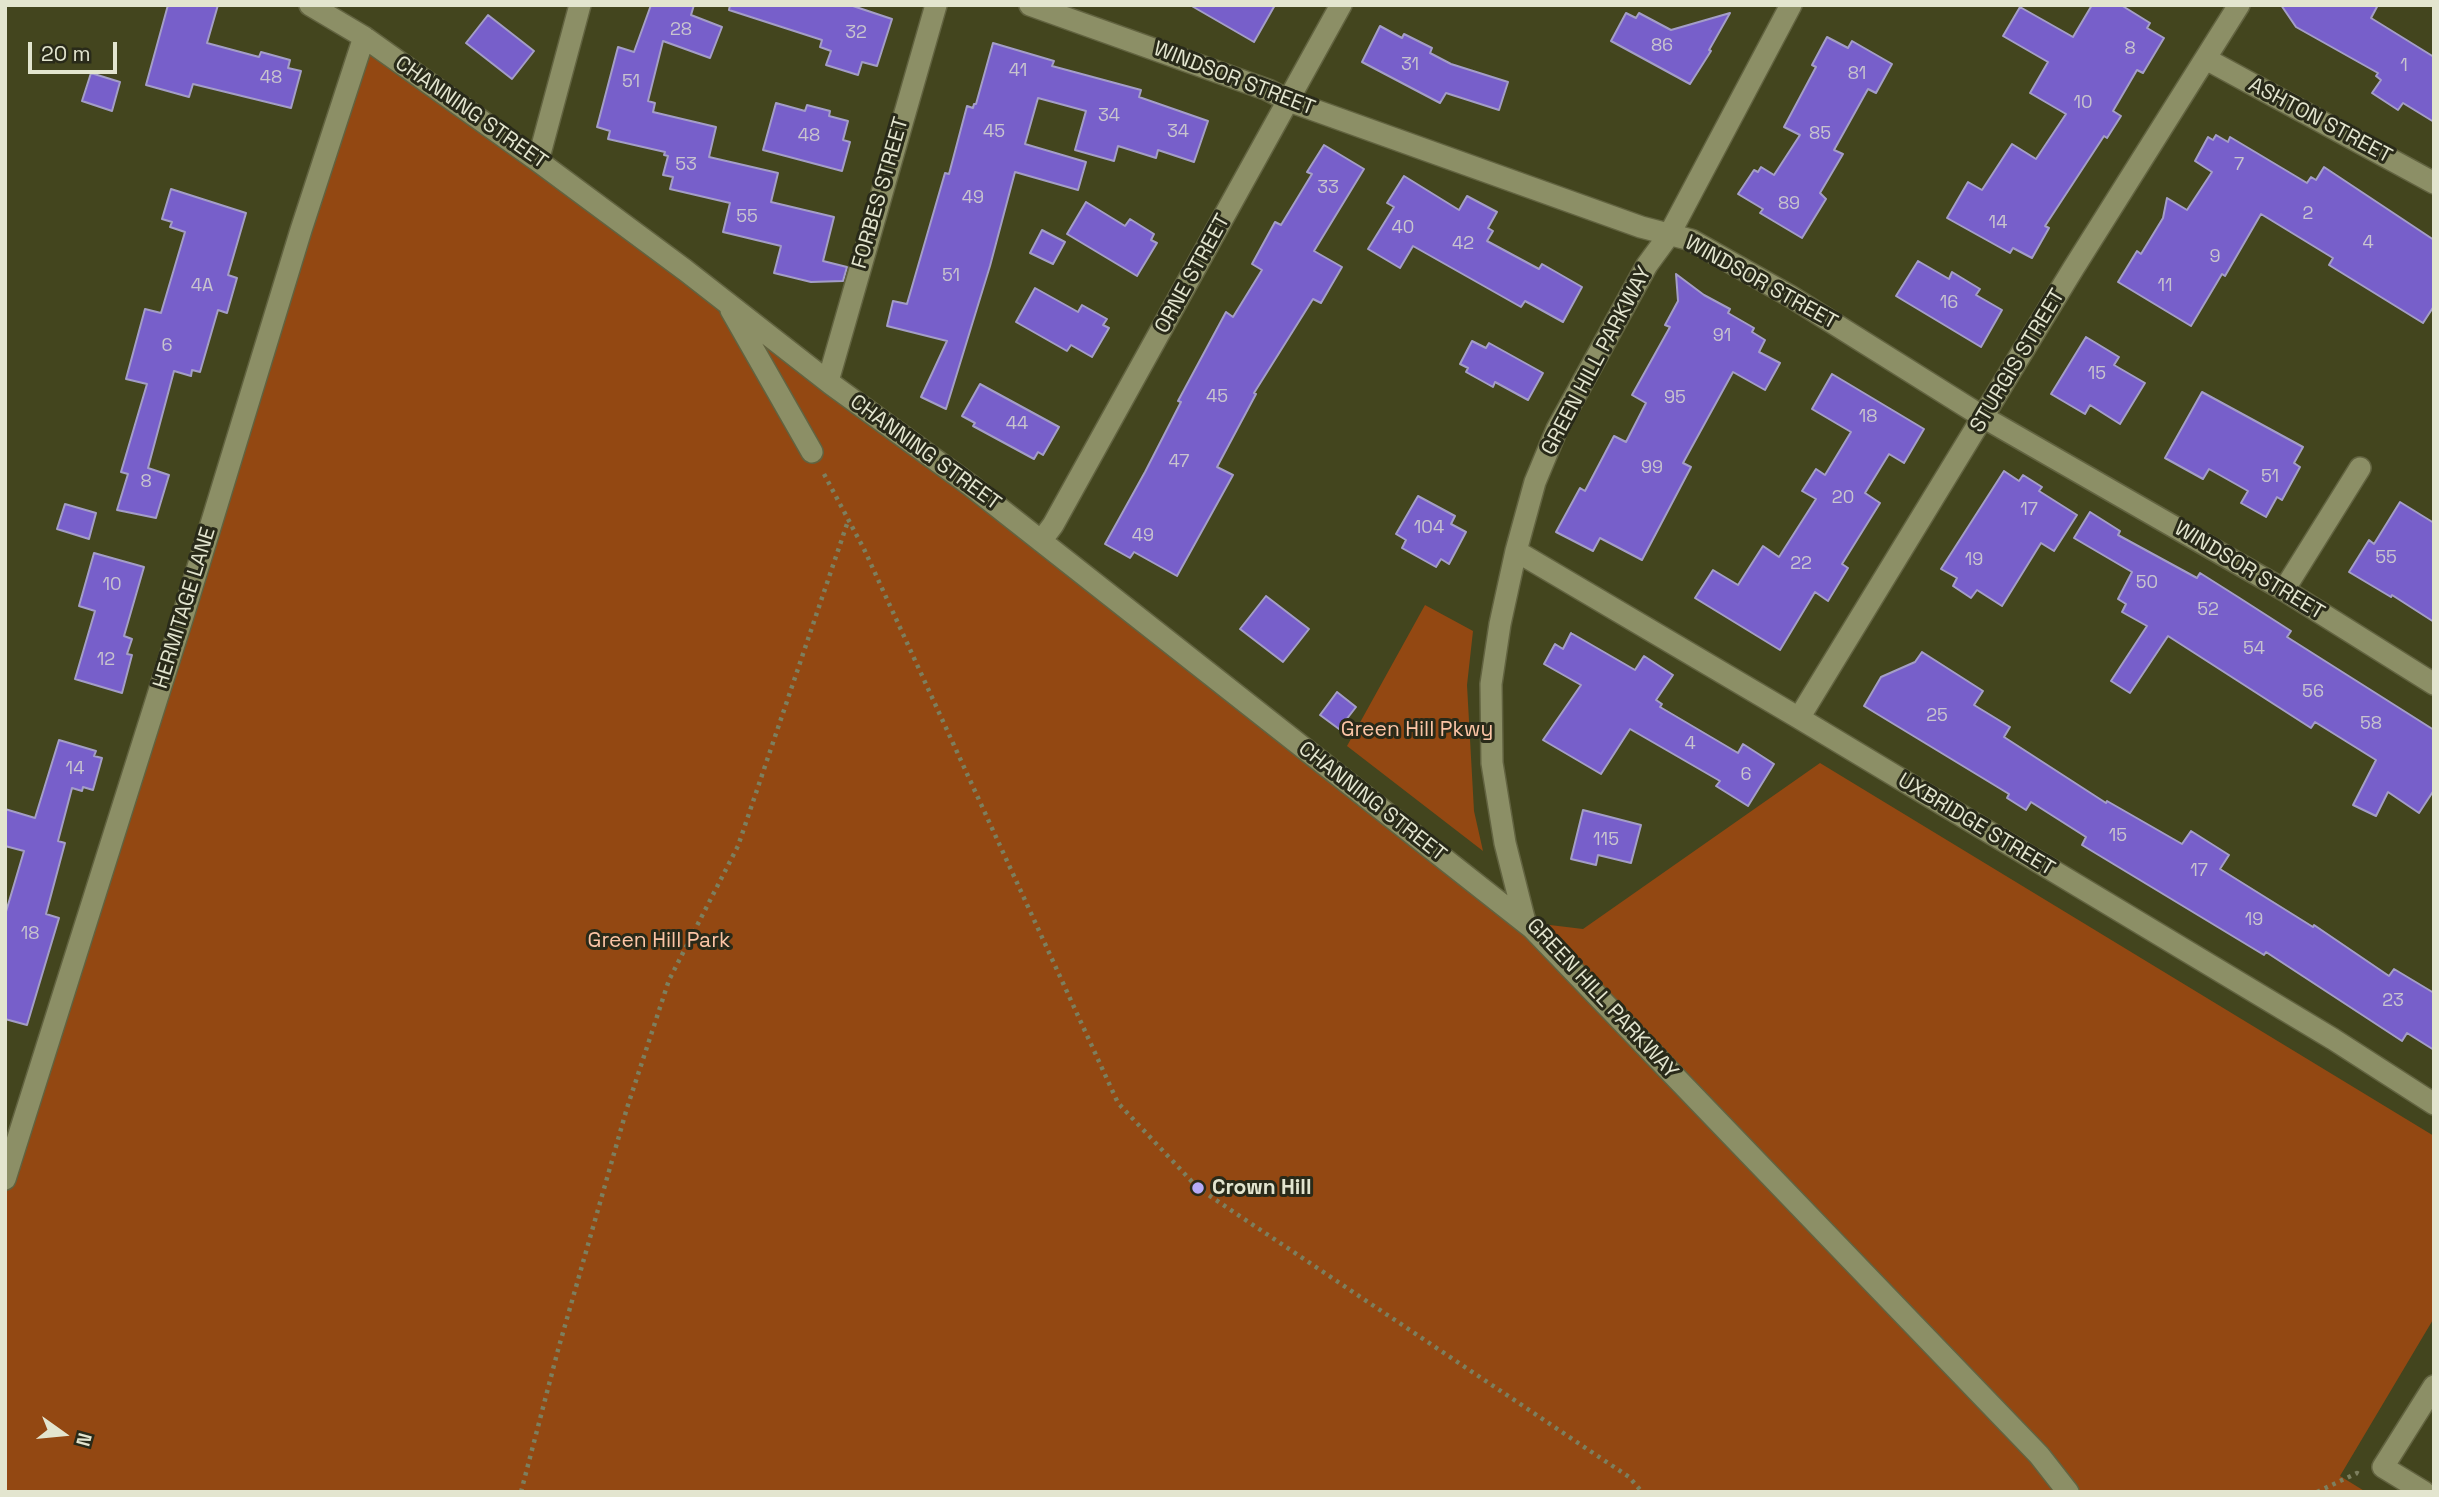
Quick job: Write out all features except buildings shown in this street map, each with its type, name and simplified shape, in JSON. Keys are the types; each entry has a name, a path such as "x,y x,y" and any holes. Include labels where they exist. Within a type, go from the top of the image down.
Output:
{"street":[{"name":"CHANNING STREET","path":"310,5 364,37 538,161 970,485 1525,922"},
{"path":"538,161 580,5"},
{"name":"FORBES STREET","path":"828,381 936,5"},
{"name":"WINDSOR STREET","path":"1030,5 1641,228 1692,240 1790,296 1983,417 2284,590 2434,684"},
{"name":"ORNE STREET","path":"1041,541 1060,513 1341,5"},
{"name":"GREEN HILL PARKWAY","path":"1791,5 1669,235 1647,265 1556,429 1535,482 1500,624 1491,684 1492,764 1505,843 1525,922 2039,1455 2068,1492"},
{"name":"STURGIS STREET","path":"1799,718 2239,5"},
{"name":"HERMITAGE LANE","path":"5,1179 179,629 300,230 364,37"},
{"name":"ASHTON STREET","path":"2206,60 2434,183"},
{"path":"726,302 812,452"},
{"path":"2284,590 2360,468"},
{"name":"UXBRIDGE STREET","path":"1516,551 2333,1039 2434,1104"},
{"path":"2424,1492 2383,1467 2434,1386"}],"path":[{"path":"812,452 870,562 1118,1103 1198,1188 1629,1477 1642,1492"},
{"path":"522,1492 558,1350 627,1108 669,980 738,846 848,520"}],"green space":[{"name":"Green Hill Park","path":"364,37 538,161 1525,922 1583,929 1820,763 2434,1136 2434,1318 2340,1476 2366,1492 5,1492 5,1179"},
{"name":"Green Hill Pkwy","path":"1425,605 1473,631 1467,685 1474,811 1483,851 1347,746"}],"place":[{"name":"Crown Hill","path":"1198,1188"}]}
